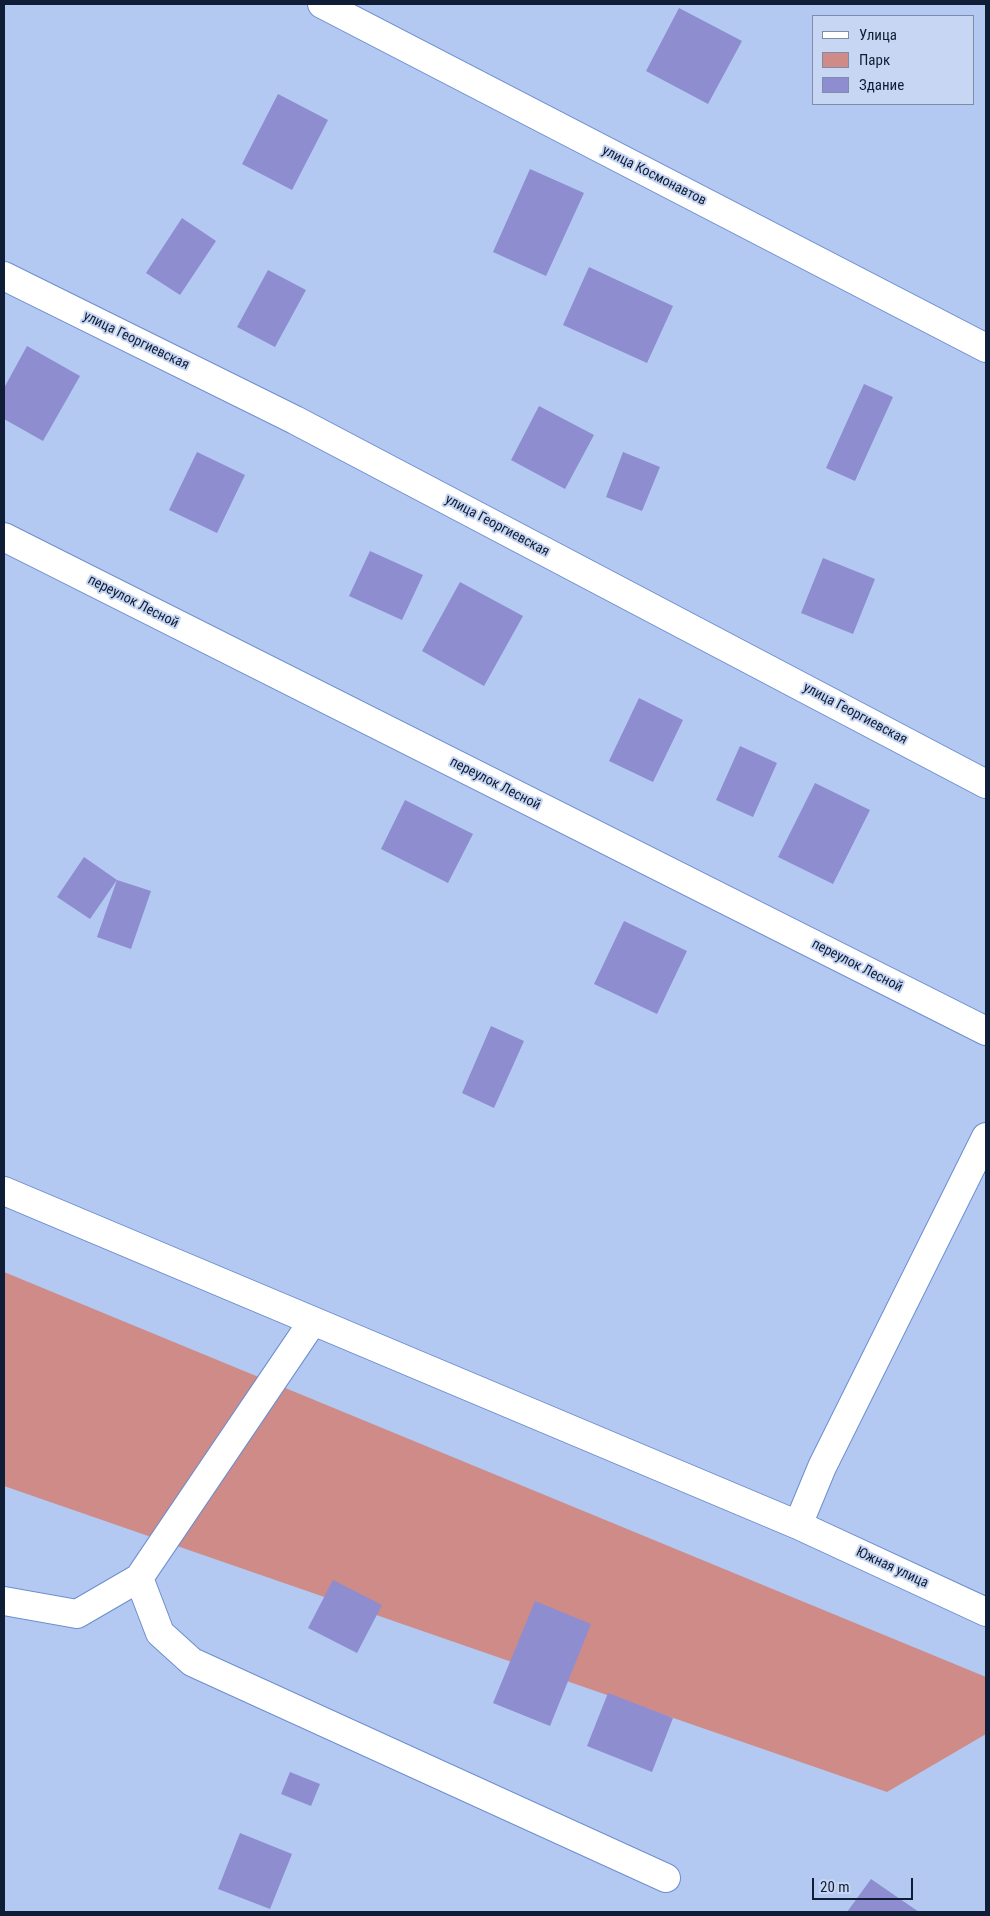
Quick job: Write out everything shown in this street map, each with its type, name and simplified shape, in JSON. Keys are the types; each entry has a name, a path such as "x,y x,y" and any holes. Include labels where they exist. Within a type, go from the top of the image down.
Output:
{"street":[{"name":"улица Космонавтов","path":"322,4 986,348"},
{"name":"улица Георгиевская","path":"4,276 295,420 986,784"},
{"name":"переулок Лесной","path":"4,537 986,1031"},
{"path":"798,1525 822,1467 986,1136"},
{"name":"Южная улица","path":"4,1191 798,1525 986,1612"},
{"path":"4,1601 77,1614 139,1578 312,1320"},
{"path":"139,1578 160,1633 192,1662 666,1878"}],"green space":[{"path":"4,1272 986,1677 986,1734 887,1792 4,1486"}],"building":[{"path":"679,8 742,41 708,104 646,71"},
{"path":"278,94 328,120 292,190 242,164"},
{"path":"530,169 584,193 546,276 493,252"},
{"path":"182,218 216,241 180,295 146,273"},
{"path":"589,267 673,306 647,363 563,325"},
{"path":"268,270 306,290 275,347 237,327"},
{"path":"27,346 80,376 43,441 4,419 4,388"},
{"path":"864,384 893,397 855,481 826,468"},
{"path":"539,406 594,435 565,489 511,460"},
{"path":"197,452 245,475 217,533 169,510"},
{"path":"623,452 660,467 642,511 606,497"},
{"path":"370,551 423,575 402,620 349,596"},
{"path":"823,558 875,579 853,634 801,613"},
{"path":"460,582 523,616 484,686 422,651"},
{"path":"639,698 683,720 653,782 609,761"},
{"path":"740,746 777,763 753,817 716,800"},
{"path":"815,783 870,810 833,884 778,857"},
{"path":"405,800 473,834 448,883 381,849"},
{"path":"84,857 117,880 90,919 57,897"},
{"path":"117,880 151,891 131,949 97,937"},
{"path":"624,921 687,951 657,1014 594,984"},
{"path":"491,1026 524,1041 494,1108 462,1093"},
{"path":"333,1580 382,1605 357,1653 308,1628"},
{"path":"535,1601 591,1624 550,1726 493,1703"},
{"path":"608,1693 673,1718 652,1772 587,1746"},
{"path":"290,1772 320,1784 311,1806 281,1794"},
{"path":"240,1833 292,1854 270,1909 218,1889"},
{"path":"871,1879 919,1912 847,1912"}]}
